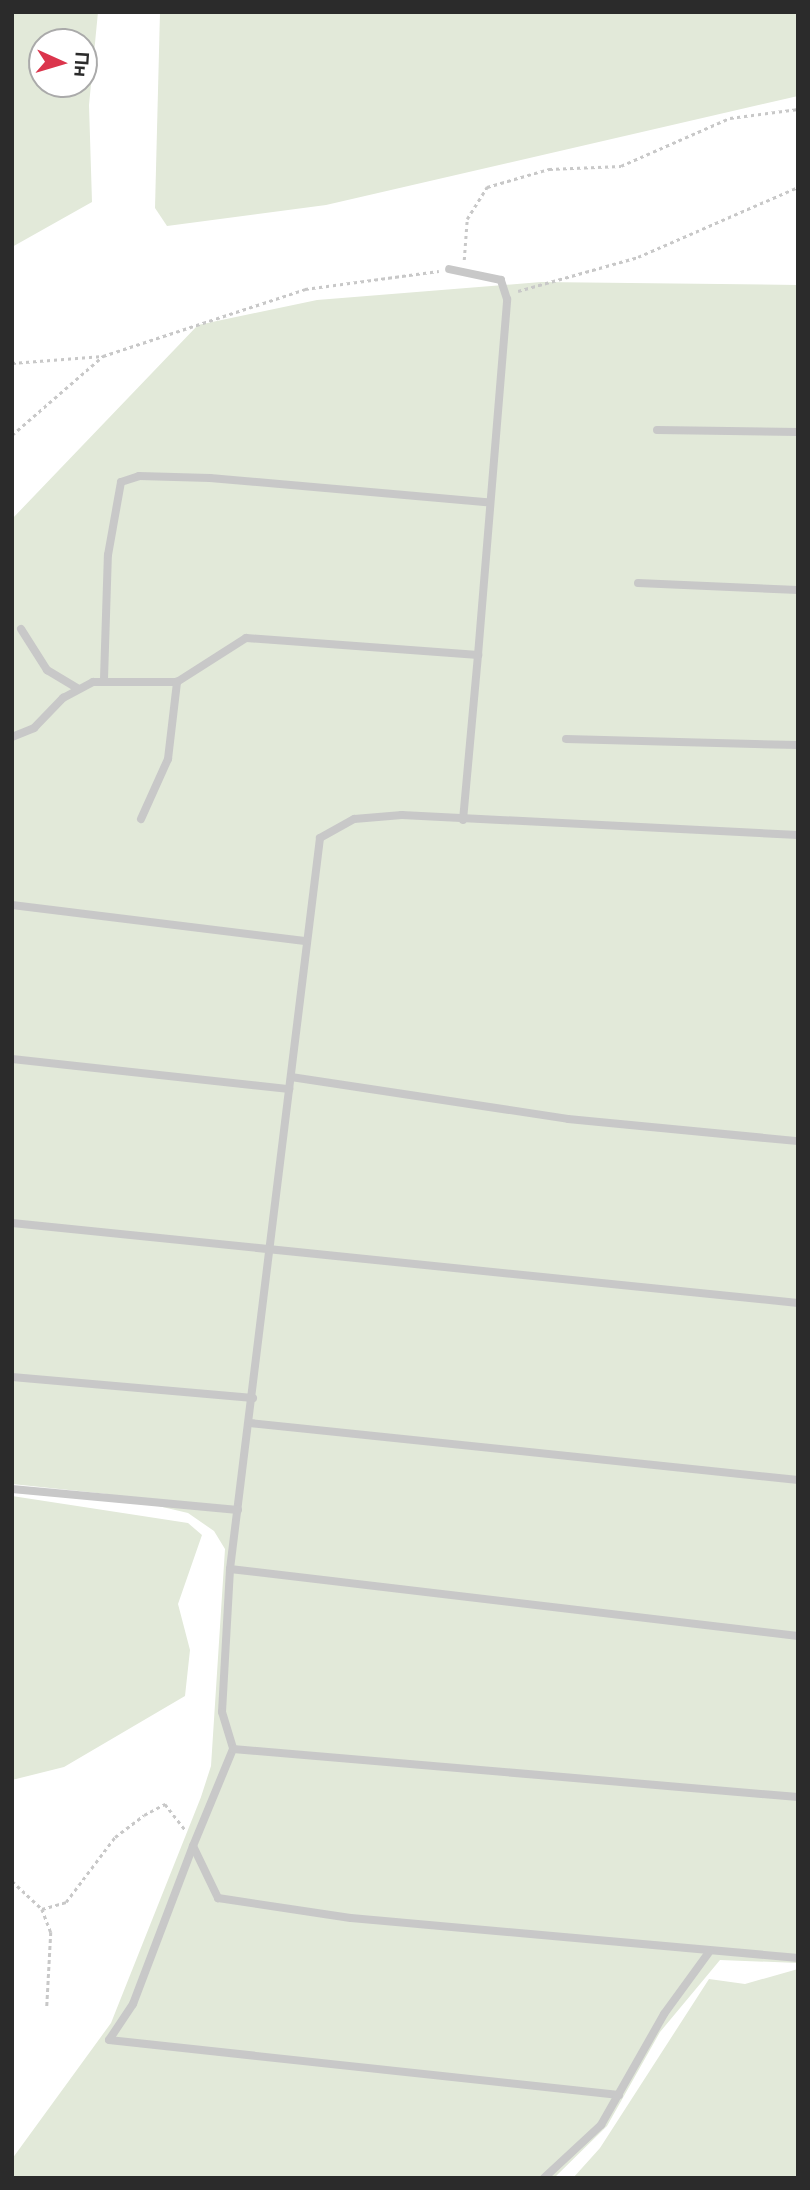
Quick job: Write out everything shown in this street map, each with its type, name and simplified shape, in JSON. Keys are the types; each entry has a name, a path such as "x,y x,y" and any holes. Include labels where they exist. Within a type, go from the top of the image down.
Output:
{"lane":[{"path":"449,269 501,280 507,299 487,502 478,655 463,820"},
{"path":"657,430 798,432"},
{"path":"104,679 107,555 121,482 139,476 210,478 487,502"},
{"path":"638,583 798,590"},
{"path":"21,629 47,670 77,688"},
{"path":"12,737 34,728 77,688 104,679 177,682 246,638 478,655"},
{"path":"141,819 169,759 177,682"},
{"path":"566,739 798,745"},
{"path":"619,2095 109,2040 134,2004 193,1846 233,1749 222,1712 230,1569 320,838 354,819 463,820 798,835"},
{"path":"12,905 307,940"},
{"path":"12,1059 289,1089"},
{"path":"291,1077 568,1119 798,1141"},
{"path":"12,1223 268,1252 798,1303"},
{"path":"12,1377 253,1398"},
{"path":"250,1423 798,1480"},
{"path":"12,1489 238,1510"},
{"path":"230,1569 798,1636"},
{"path":"233,1749 798,1797"},
{"path":"193,1846 218,1898 351,1918 798,1958"},
{"path":"544,2178 601,2125 664,2014 710,1951"}],"path":[{"path":"12,363 103,356 305,289 449,269 467,259 467,219 487,187 549,169 621,166 704,127 798,109"},
{"path":"507,299 529,283 638,257 798,187"},
{"path":"12,435 103,356"},
{"path":"42,1909 66,1902 115,1837 165,1804 193,1846"},
{"path":"12,1881 42,1909 53,1955 47,2006"}],"green space":[{"path":"12,12 98,12 96,28 28,28 28,98 90,98 92,202 12,247"},
{"path":"160,12 798,12 798,96 326,205 167,226 155,208"},
{"path":"541,282 798,285 798,1963 720,1960 660,2032 607,2126 554,2178 12,2178 12,2159 111,2023 201,1797 211,1766 225,1549 214,1531 188,1513 107,1494 12,1484 12,519 198,325 317,300"},
{"path":"12,1496 188,1523 202,1535 178,1604 190,1650 185,1696 64,1767 12,1780"},
{"path":"798,1969 798,2178 573,2178 600,2148 709,1979 745,1984"}]}
